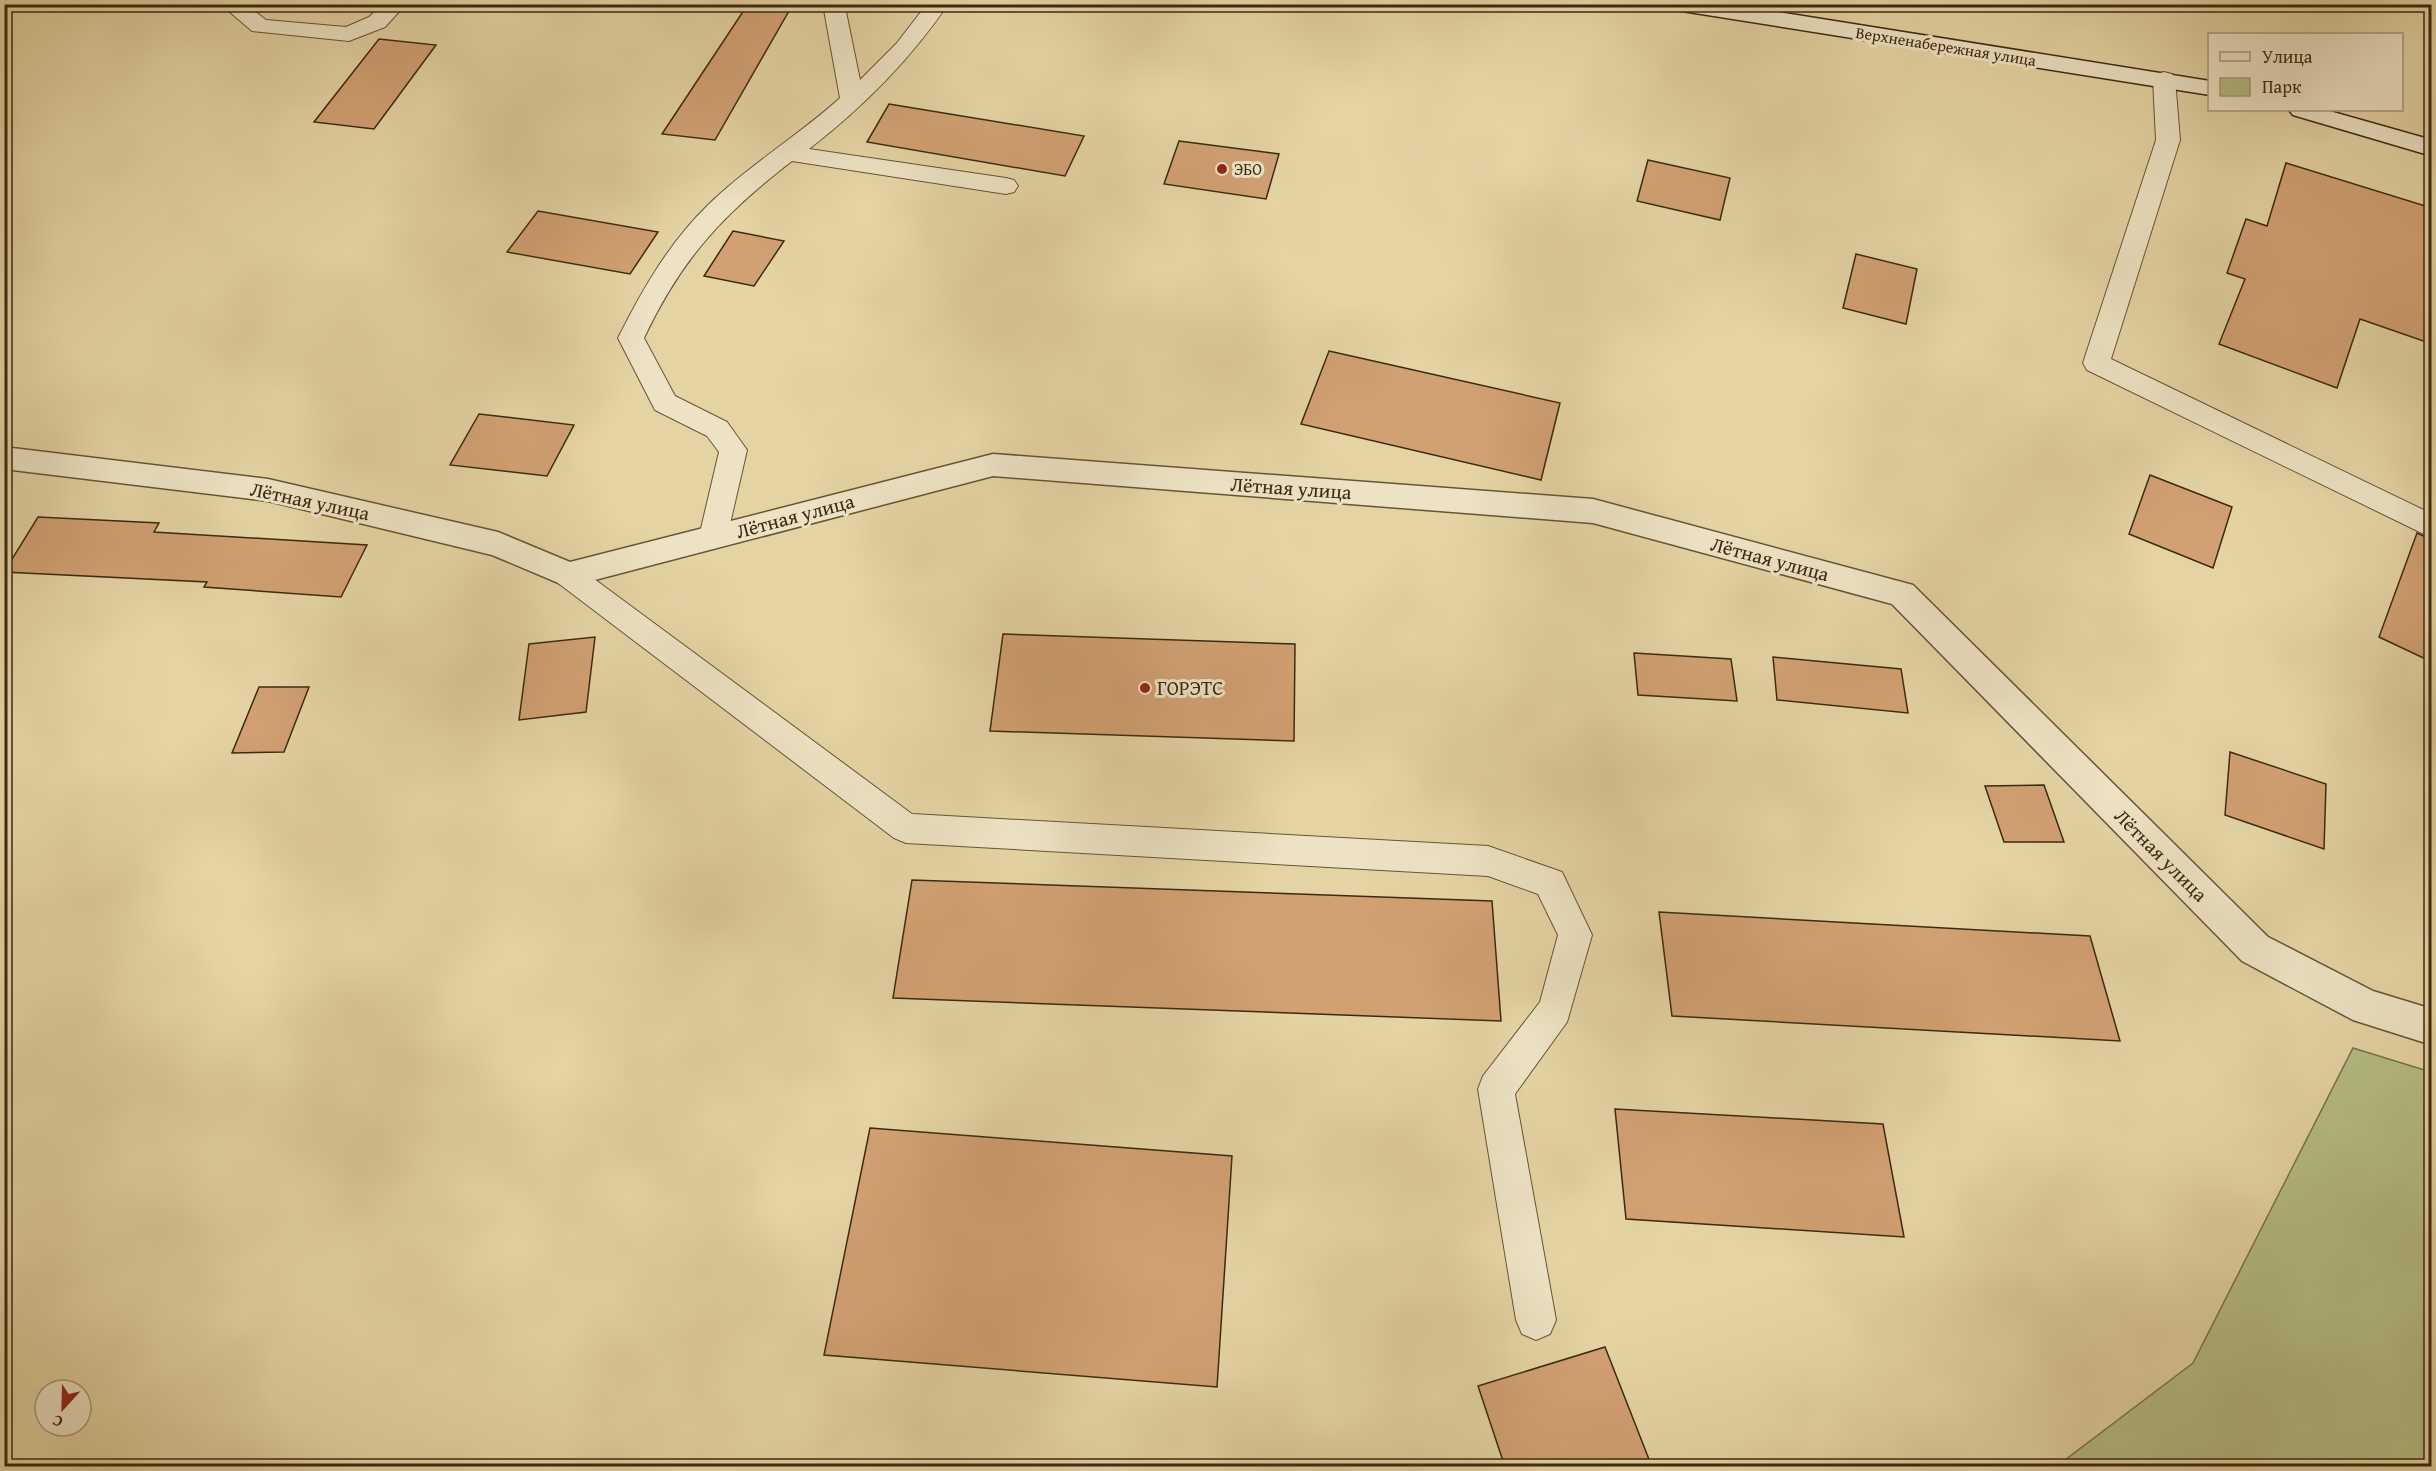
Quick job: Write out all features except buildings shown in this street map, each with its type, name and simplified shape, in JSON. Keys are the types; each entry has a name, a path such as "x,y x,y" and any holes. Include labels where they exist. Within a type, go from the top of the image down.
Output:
{"street":[{"name":"Верхненабережная улица","path":"1682,4 2208,88"},
{"path":"2304,111 2432,148"},
{"name":"Лётная улица","path":"4,458 268,490 498,544 568,575 993,465 1593,511 1902,594 2254,949 2366,1007 2432,1027"}],"lane":[{"path":"240,4 237,9 260,26 349,34 377,22 396,4"},
{"path":"830,4 834,7 852,99"},
{"path":"713,537 733,450 717,429 665,404 631,338 649,302 675,260 702,225 738,192 852,99 900,54 938,4"},
{"path":"2164,79 2168,140 2096,363 2432,527"},
{"path":"787,153 1006,186"},
{"path":"568,575 906,828 1488,861 1550,883 1575,935 1555,1010 1496,1089 1536,1320"}],"green space":[{"path":"2353,1048 2431,1072 2431,1466 2057,1466 2193,1363"}],"place":[{"name":"ЭБО","path":"1222,169"},
{"name":"ГОРЭТС","path":"1145,688"}]}
